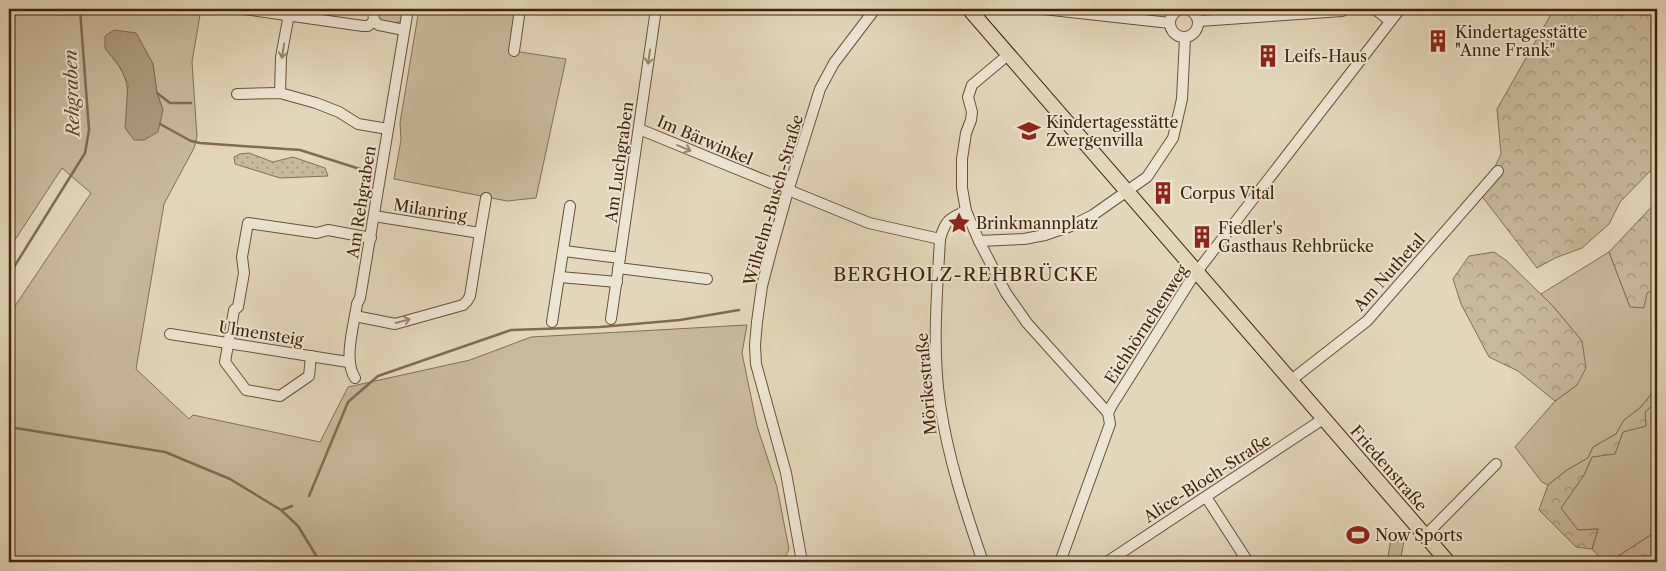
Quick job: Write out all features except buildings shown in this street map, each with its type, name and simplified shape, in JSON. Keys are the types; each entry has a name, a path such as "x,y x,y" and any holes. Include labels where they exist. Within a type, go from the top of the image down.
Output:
{"main road":[{"name":"Friedenstraße","path":"974,10 1008,54 1127,193 1448,562"}],"street":[{"path":"244,9 289,12 363,26 368,26 374,21"},
{"path":"373,9 374,21 379,25 404,30"},
{"name":"Am Rehgraben","path":"348,362 357,304 360,298 371,238 408,9"},
{"path":"514,51 520,9"},
{"name":"Am Luchgraben","path":"612,320 656,9"},
{"name":"Wilhelm-Busch-Straße","path":"802,562 786,473 760,385 756,364 755,345 762,286 788,190 820,89 834,63 875,9"},
{"path":"1043,9 1170,23"},
{"path":"1184,9 1194,12 1199,22 1196,33 1185,38 1174,34 1170,23 1174,13 1184,9"},
{"path":"1199,22 1342,11 1344,9"},
{"path":"1375,9 1390,21"},
{"name":"Eichhörnchenweg","path":"1060,562 1110,424 1108,413 1168,314 1197,272 1400,9"},
{"path":"280,93 281,57 289,12"},
{"path":"979,241 1024,239 1045,235 1070,226 1093,215 1127,193 1146,177 1173,138 1182,99 1185,38"},
{"path":"1008,54 972,85 968,96 972,112 962,159 962,188 966,210 979,241 1006,293 1026,323 1108,413"},
{"path":"237,94 280,93 316,103 339,112 358,124 388,129"},
{"name":"Im Bärwinkel","path":"639,129 869,222 940,239"},
{"name":"Am Nuthetal","path":"1290,381 1368,321 1498,171"},
{"name":"Milanring","path":"355,316 395,324 462,305 467,301 470,296 486,198"},
{"path":"552,322 570,206"},
{"name":"Mörikestraße","path":"966,210 951,217 943,229 940,239 936,306 936,359 940,402 950,461 982,562"},
{"name":"Milanring","path":"374,216 480,233"},
{"path":"312,356 309,376 280,396 246,390 225,362 234,310 238,307 244,273 242,257 248,223 317,232 328,230 371,238"},
{"path":"564,251 706,279"},
{"path":"560,277 616,282"},
{"name":"Ulmensteig","path":"170,334 348,362"},
{"path":"348,362 355,378"},
{"name":"Alice-Bloch-Straße","path":"1107,562 1323,419"},
{"path":"1425,536 1496,464"},
{"path":"1206,497 1248,562"}],"green space":[{"path":"9,9 201,9 192,62 197,137 194,148 164,204 136,369 189,419 193,415 320,442 348,387 470,360 531,337 747,325 742,353 757,426 777,487 789,549 783,562 9,562 9,315 91,193 62,168 9,249","holes":["126,32 136,33 153,64 157,93 163,110 128,99 125,77 105,48"]},
{"path":"378,9 404,9 402,20 393,23 383,21 378,18"},
{"path":"419,9 520,9 514,51 566,59 536,198 507,201 394,179 401,140 400,123"},
{"path":"1554,9 1657,9 1657,164 1620,202 1609,224 1582,248 1555,258 1537,268 1481,195 1501,154 1497,109"},
{"path":"249,153 273,162 293,157 325,168 328,176 280,178 235,164 234,157"},
{"path":"1657,201 1657,288 1647,293 1644,308 1630,307 1609,252"},
{"path":"1494,252 1507,261 1552,305 1582,341 1586,368 1577,385 1555,401 1518,371 1489,357 1461,304 1453,279 1469,256"},
{"path":"1609,252 1630,307 1647,293 1657,288 1657,387 1641,407 1624,420 1616,434 1593,447 1588,458 1567,470 1548,485 1542,482 1515,447 1555,401 1577,385 1582,341 1541,294"},
{"path":"1657,387 1657,401 1645,412 1646,426 1623,432 1615,454 1592,457 1584,475 1561,508 1578,530 1598,529 1592,549 1576,547 1539,510 1548,485 1567,470 1588,458 1593,447 1616,434 1624,420 1641,407"},
{"path":"1657,401 1657,531 1609,562 1604,562 1592,549 1598,529 1578,530 1561,508 1584,475 1592,457 1615,453 1623,432 1646,426 1645,412"},
{"path":"1657,531 1657,562 1609,562"},
{"path":"1391,539 1404,541 1400,562 1387,562"}],"shaded area":[{"path":"114,30 136,33 153,64 157,93 163,110 158,132 144,140 134,140 125,128 128,84 120,67 105,48 105,36"}],"waterway":[{"name":"Rehgraben","path":"9,275 85,153 89,130 80,9"},
{"path":"157,93 170,103 191,103"},
{"path":"160,124 191,141 300,150 363,170"},
{"path":"309,496 348,402 378,376 511,330 600,327 680,320 739,310"},
{"path":"9,427 165,452 230,479 281,510 298,526 320,562"},
{"path":"282,510 292,506"}],"place":[{"name":"Kindertagesstätte \"Anne Frank\"","path":"1438,41"},
{"name":"Leifs-Haus","path":"1268,56"},
{"name":"Kindertagesstätte Zwergenvilla","path":"1029,131"},
{"name":"Corpus Vital","path":"1163,193"},
{"name":"Brinkmannplatz","path":"959,223"},
{"name":"Fiedler's Gasthaus Rehbrücke","path":"1202,237"},
{"name":"Now Sports","path":"1358,535"}],"district":[{"name":"BERGHOLZ-REHBRÜCKE","path":"966,274"}]}
